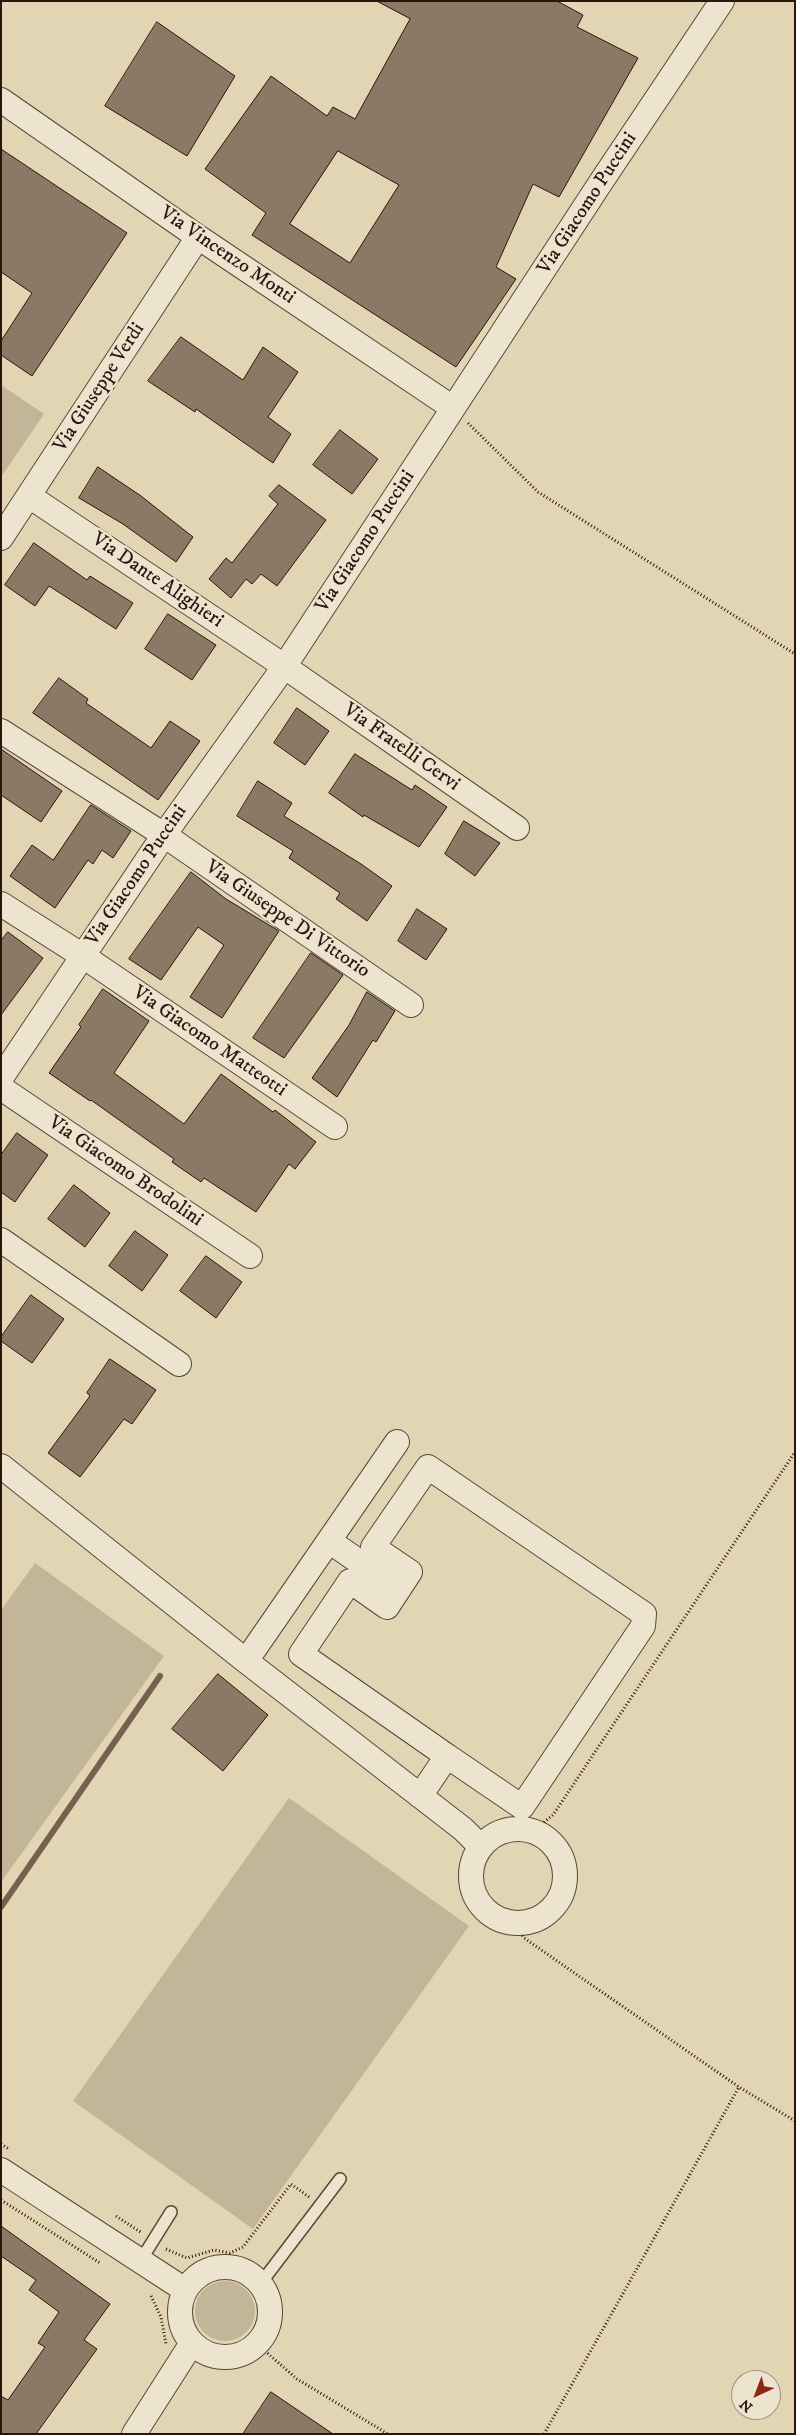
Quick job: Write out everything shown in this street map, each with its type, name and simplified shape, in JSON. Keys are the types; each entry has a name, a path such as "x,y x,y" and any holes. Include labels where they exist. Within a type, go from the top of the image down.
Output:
{"street":[{"name":"Via Giacomo Puccini","path":"1,1078 164,835 284,667 722,1"},
{"name":"Via Vincenzo Monti","path":"1,100 198,237 454,408"},
{"name":"Via Giuseppe Verdi","path":"1,538 198,237"},
{"name":"Via Dante Alighieri","path":"29,496 284,667"},
{"name":"Via Fratelli Cervi","path":"284,667 517,828"},
{"name":"Via Giuseppe Di Vittorio","path":"1,731 164,835 411,1004"},
{"name":"Via Giacomo Matteotti","path":"1,904 83,956 335,1127"},
{"name":"Via Giacomo Brodolini","path":"1,1088 250,1256"},
{"path":"1,1240 179,1364"},
{"path":"246,1661 397,1442"},
{"path":"1,1466 246,1661 463,1829 481,1847"},
{"path":"428,1467 644,1614 643,1626 522,1806 447,1756 301,1654 350,1581 387,1607 410,1572 373,1547 428,1467"},
{"path":"329,1541 399,1589"},
{"path":"420,1796 447,1756"},
{"path":"519,1829 533,1831 546,1838 557,1849 563,1863 565,1878 563,1892 556,1905 544,1915 531,1922 516,1923 502,1920 489,1913 476,1896 471,1874 474,1860 481,1847 492,1837 505,1831 519,1829"},
{"path":"1,2170 185,2290"},
{"path":"221,2266 236,2267 250,2273 261,2283 268,2297 271,2312 268,2327 257,2344 245,2353 232,2357 217,2357 204,2352 186,2336 180,2318 181,2299 185,2290 200,2274 221,2266"},
{"path":"134,2434 192,2343"}],"lane":[{"path":"261,2283 340,2179"},
{"path":"141,2260 171,2212"}],"path":[{"path":"454,408 538,492 795,654"},
{"path":"533,1831 553,1815 795,1452"},
{"path":"516,1923 524,1938 739,2087 795,2121"},
{"path":"544,2434 739,2087"},
{"path":"170,2251 187,2258 214,2250 230,2253 243,2247 291,2184 320,2206"},
{"path":"1,2200 101,2264"},
{"path":"148,2294 154,2298 161,2317 168,2351"},
{"path":"257,2344 297,2379 388,2434"}],"shaded area":[{"path":"1,385 44,414 1,477"},
{"path":"35,1563 164,1656 1,1882 1,1610"},
{"path":"289,1798 469,1926 253,2229 73,2101"},
{"path":"225,2281 242,2286 250,2294 255,2311 250,2328 242,2336 225,2341 208,2336 200,2328 195,2311 200,2294 208,2286"}],"building":[{"path":"377,1 557,1 583,15 577,27 638,58 559,197 533,184 496,267 516,279 456,367 252,235 266,213 205,169 271,76 327,116 333,107 355,119 410,19","holes":["338,151 399,185 350,263 290,224"]},
{"path":"157,22 235,76 187,156 105,106"},
{"path":"1,149 127,233 32,376 1,355 1,341 32,293 1,272"},
{"path":"181,337 243,380 263,347 298,372 268,417 291,434 273,463 196,409 195,412 148,381"},
{"path":"340,430 378,459 352,494 313,465"},
{"path":"98,467 141,496 193,537 176,562 123,524 79,498"},
{"path":"279,485 326,520 277,586 261,574 252,584 246,579 231,598 209,579 226,558 232,563 278,504 269,496"},
{"path":"34,543 87,580 90,576 133,603 116,629 49,586 35,606 5,585"},
{"path":"168,614 216,645 192,680 145,649"},
{"path":"59,678 88,699 86,703 151,748 170,721 200,741 158,800 33,713"},
{"path":"297,708 329,731 305,765 274,743"},
{"path":"1,749 62,791 41,822 1,795"},
{"path":"355,754 412,790 415,785 447,807 419,847 364,815 363,817 329,793"},
{"path":"258,781 292,803 284,816 361,864 392,886 367,921 336,899 340,893 289,858 293,851 237,816"},
{"path":"91,805 131,831 113,858 102,850 93,864 88,860 55,908 10,876 32,845 53,860"},
{"path":"464,821 500,843 475,876 445,854"},
{"path":"191,872 226,899 279,931 222,1018 190,997 224,945 198,927 161,980 129,959"},
{"path":"417,909 447,929 426,960 398,941"},
{"path":"8,932 43,958 1,1015 1,941"},
{"path":"311,953 343,975 284,1058 253,1038"},
{"path":"103,989 149,1021 114,1073 184,1124 221,1074 273,1112 275,1110 316,1142 295,1169 289,1164 256,1212 204,1178 201,1182 172,1162 174,1159 91,1100 49,1073 81,1027 79,1025"},
{"path":"367,992 395,1011 376,1042 373,1040 337,1097 312,1078 349,1025"},
{"path":"17,1133 48,1155 15,1202 1,1192 1,1155"},
{"path":"74,1185 110,1213 85,1247 48,1219"},
{"path":"135,1231 168,1255 142,1291 109,1266"},
{"path":"206,1256 242,1282 216,1318 180,1291"},
{"path":"31,1295 64,1319 32,1363 1,1341 1,1337"},
{"path":"110,1359 156,1390 132,1424 124,1419 80,1477 48,1453 90,1396 87,1393"},
{"path":"218,1674 268,1715 223,1771 172,1729"},
{"path":"1,2226 110,2304 84,2340 97,2349 36,2434 1,2434 1,2396 8,2400 45,2347 38,2343 59,2312 29,2290 36,2280 1,2256"},
{"path":"271,2392 333,2434 243,2434"}],"waterway":[{"path":"1,1907 160,1676"}]}
